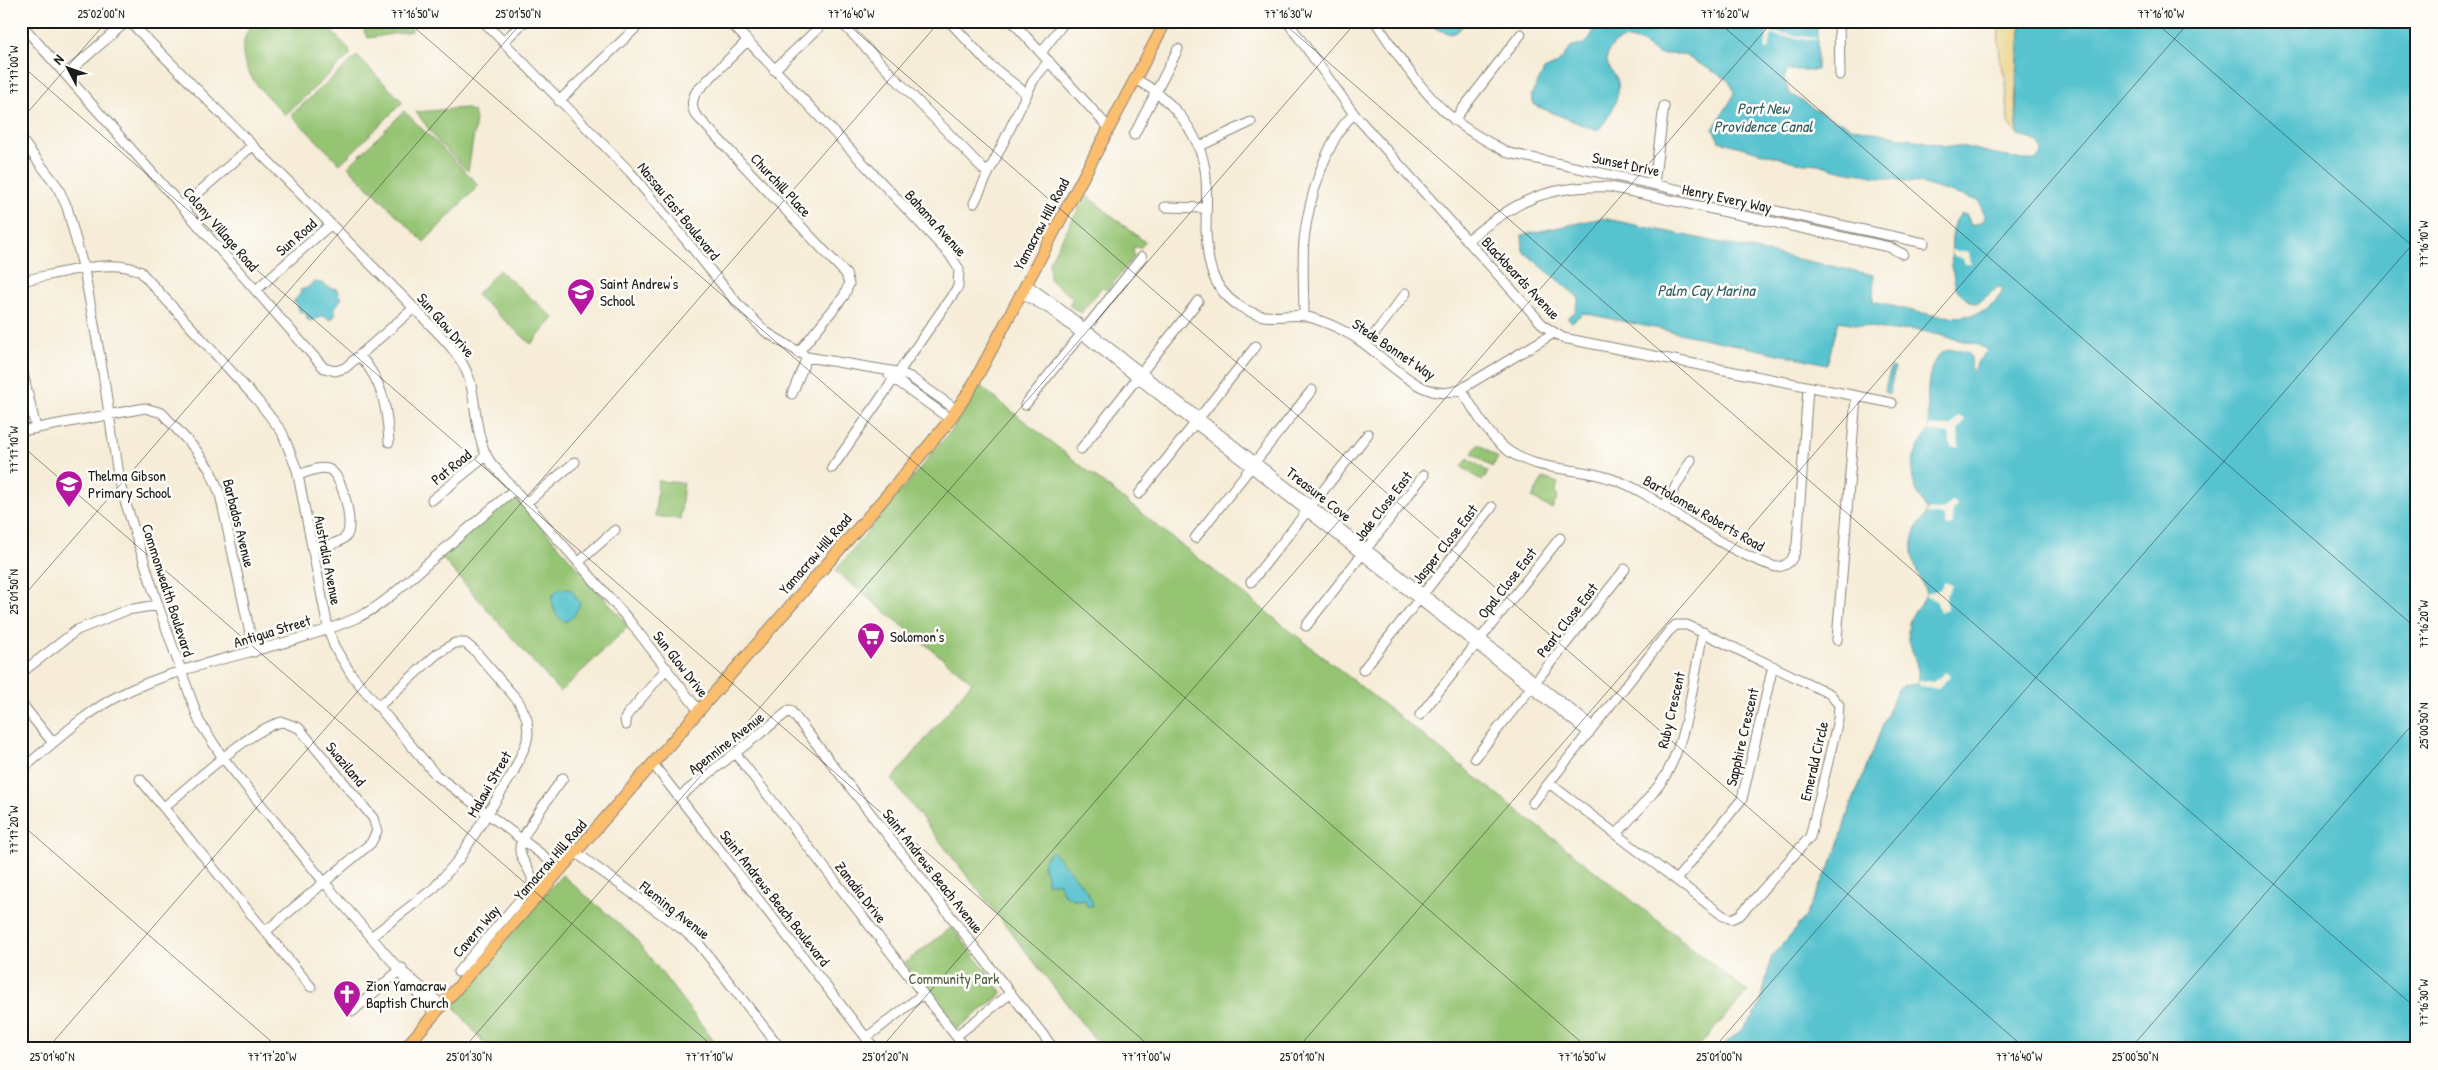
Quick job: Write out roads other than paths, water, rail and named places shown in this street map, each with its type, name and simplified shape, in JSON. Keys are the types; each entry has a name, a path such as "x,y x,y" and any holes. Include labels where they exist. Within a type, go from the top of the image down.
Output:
{"main road":[{"name":"Yamacraw Hill Road","path":"404,1049 954,415 1024,289 1166,21"}],"street":[{"path":"66,74 128,21"},
{"name":"Sun Glow Drive","path":"128,21 414,308 464,365 470,380 486,456 579,562 667,668 699,711"},
{"name":"Nassau East Boulevard","path":"483,21 630,172 738,304 766,332 802,355 880,369 910,378 954,415"},
{"path":"504,42 525,21"},
{"path":"559,101 643,21"},
{"name":"Bahama Avenue","path":"729,21 943,248 959,269 958,287 832,468"},
{"path":"774,70 826,21"},
{"path":"840,21 988,174"},
{"path":"950,21 990,65 1027,94"},
{"path":"1012,21 1109,128"},
{"path":"1041,53 1065,21"},
{"name":"Blackbeards Avenue","path":"1287,21 1354,114 1544,326 1554,333 1563,338 1892,403"},
{"name":"Sunset Drive","path":"1375,21 1425,90 1454,120 1481,138 1509,153 1924,243"},
{"path":"1839,21 1840,75"},
{"name":"Colony Village Road","path":"21,24 324,368 340,370 360,356 414,308"},
{"path":"1454,120 1521,34"},
{"name":"Churchill Place","path":"747,41 703,83 693,97 693,109 846,274 849,284 844,296 802,355 792,394"},
{"path":"1134,135 1178,48"},
{"path":"974,203 1034,79 1049,61"},
{"name":"Stede Bonnet Way","path":"1136,79 1155,92 1176,111 1188,126 1198,147 1205,170 1210,265 1213,278 1228,298 1239,306 1263,316 1304,316 1341,330 1366,345 1418,386 1443,394 1461,389 1554,333"},
{"path":"1654,184 1664,106"},
{"path":"1304,316 1304,239 1309,214 1321,174 1338,132 1354,114"},
{"path":"1198,147 1251,122"},
{"name":"Commonwealth Boulevard","path":"21,139 57,186 67,207 84,270 103,373 119,482 158,604 199,721 223,758 324,882 399,969 439,1010"},
{"path":"183,206 252,146"},
{"name":"Henry Every Way","path":"1468,240 1506,210 1521,202 1541,194 1586,186 1610,187 1889,247 1904,254"},
{"path":"1165,206 1206,208"},
{"name":"Sun Road","path":"256,290 331,224"},
{"path":"1025,405 1142,257"},
{"name":"Australia Avenue","path":"21,281 116,265 129,266 140,271 258,401 282,432 298,475 328,628 334,646 351,674 436,775 561,869"},
{"name":"Treasure Cove","path":"1024,289 1083,331 1591,730"},
{"path":"1366,345 1406,293"},
{"path":"1081,449 1198,300"},
{"path":"1139,494 1256,346"},
{"path":"360,356 372,369 380,385 389,442"},
{"path":"21,364 36,428"},
{"name":"Bartolomew Roberts Road","path":"1461,389 1489,432 1508,451 1534,463 1613,479 1664,506 1703,532 1776,567 1788,565 1797,544 1808,386"},
{"path":"1195,538 1312,390"},
{"path":"1837,640 1856,396"},
{"name":"Barbados Avenue","path":"21,430 108,413 146,408 162,413 196,450 210,470 220,494 254,652"},
{"path":"1251,582 1368,434"},
{"name":"Pat Road","path":"432,500 486,456"},
{"path":"1664,506 1691,460"},
{"path":"526,503 575,462"},
{"path":"298,475 324,468 334,472 340,481 350,524 347,534 338,542 312,548"},
{"name":"Jade Close East","path":"1306,626 1424,475"},
{"name":"Antigua Street","path":"21,770 104,703 122,694 181,672 254,652 328,628 354,619 381,605 514,489"},
{"name":"Jasper Close East","path":"1363,670 1492,507"},
{"path":"579,562 615,530"},
{"name":"Opal Close East","path":"1420,715 1560,538"},
{"name":"Pearl Close East","path":"1476,758 1625,569"},
{"path":"21,673 77,630 128,610 158,604"},
{"name":"Emerald Circle","path":"1533,803 1676,624 1687,625 1703,632 1830,694 1839,705 1838,720 1810,837 1740,915 1731,919 1722,915 1550,782"},
{"name":"Ruby Crescent","path":"1617,834 1664,778 1674,758 1683,729 1703,632"},
{"name":"Malawi Street","path":"371,937 434,888 459,859 514,773 526,744 528,725 524,710 519,702 472,647 460,642 450,645 378,707"},
{"name":"Sapphire Crescent","path":"1676,880 1742,799 1773,666"},
{"path":"626,725 625,719 627,715 667,668"},
{"path":"21,703 53,743"},
{"name":"Apennine Avenue","path":"679,797 790,710"},
{"name":"Saint Andrews Beach Avenue","path":"790,710 1054,1049"},
{"name":"Swaziland","path":"164,808 223,758 270,725 283,722 294,724 373,818 377,824 375,837 360,852 266,931"},
{"name":"Zanadia Drive","path":"736,753 966,1049"},
{"name":"Saint Andrews Beach Boulevard","path":"653,764 875,1049"},
{"path":"522,840 563,778"},
{"path":"140,779 311,987"},
{"name":"Cavern Way","path":"458,972 531,887 533,879 520,855 522,840"},
{"name":"Fleming Avenue","path":"575,852 682,929 699,944 781,1049"},
{"path":"352,1011 399,969"},
{"path":"956,1036 1011,993"},
{"path":"866,1038 923,994"}],"water":[{"path":"1433,21 1467,21 1457,32 1450,34 1435,28"},
{"path":"1593,21 1817,21 1817,70 1787,70 1784,79 1790,94 1826,116 1854,128 1946,146 1965,147 2022,160 2036,160 2042,153 2040,145 2018,135 2016,93 2021,21 2417,21 2417,1049 1719,1049 1754,1016 1761,1002 1771,958 1806,916 1836,853 1848,813 1897,690 1902,686 1918,684 1918,669 1908,631 1910,619 1923,601 1926,593 1914,562 1912,547 1915,531 1927,510 1916,489 1912,470 1917,451 1929,430 1928,390 1930,375 1934,362 1941,353 1952,350 1968,353 1971,358 1971,369 1974,372 1978,361 1988,350 1976,344 1922,331 1909,329 1893,331 1839,321 1827,364 1583,313 1572,322 1567,318 1575,312 1579,298 1523,251 1522,235 1602,218 1874,275 1873,301 1925,314 1964,316 1981,312 1994,303 2003,288 1998,287 1977,304 1962,296 1955,284 1951,250 1954,227 1957,218 1962,214 1967,215 1971,225 1981,223 1985,217 1979,201 1923,184 1843,171 1818,164 1795,162 1719,141 1713,129 1733,97 1733,87 1727,79 1682,54 1658,54 1630,39 1619,41 1613,45 1608,52 1607,61 1617,79 1618,92 1610,114 1597,131 1534,105 1531,96 1544,70 1557,64 1572,46 1584,44 1589,40 1595,28"},
{"path":"313,282 321,283 332,289 335,287 339,293 338,295 342,298 334,309 336,314 331,320 323,316 311,321 307,319 306,313 300,312 296,302 293,302 301,293 300,290 307,288"},
{"path":"1891,367 1895,368 1889,394 1884,392"},
{"path":"560,588 572,590 580,604 574,616 565,622 556,614 553,604 552,596"},
{"path":"1052,851 1082,885 1093,906 1087,906 1085,899 1076,900 1063,894 1060,883 1047,883 1046,871 1042,868 1045,858"}],"place":[{"name":"Saint Andrew's School","path":"581,316"},
{"name":"Thelma Gibson Primary School","path":"69,508"},
{"name":"Solomon's","path":"871,660"},
{"name":"Zion Yamacraw Baptish Church","path":"347,1018"}],"water label":[{"name":"Port New Providence Canal","path":"1763,117"},
{"name":"Palm Cay Marina","path":"1706,290"}],"park label":[{"name":"Community Park","path":"954,978"}]}
